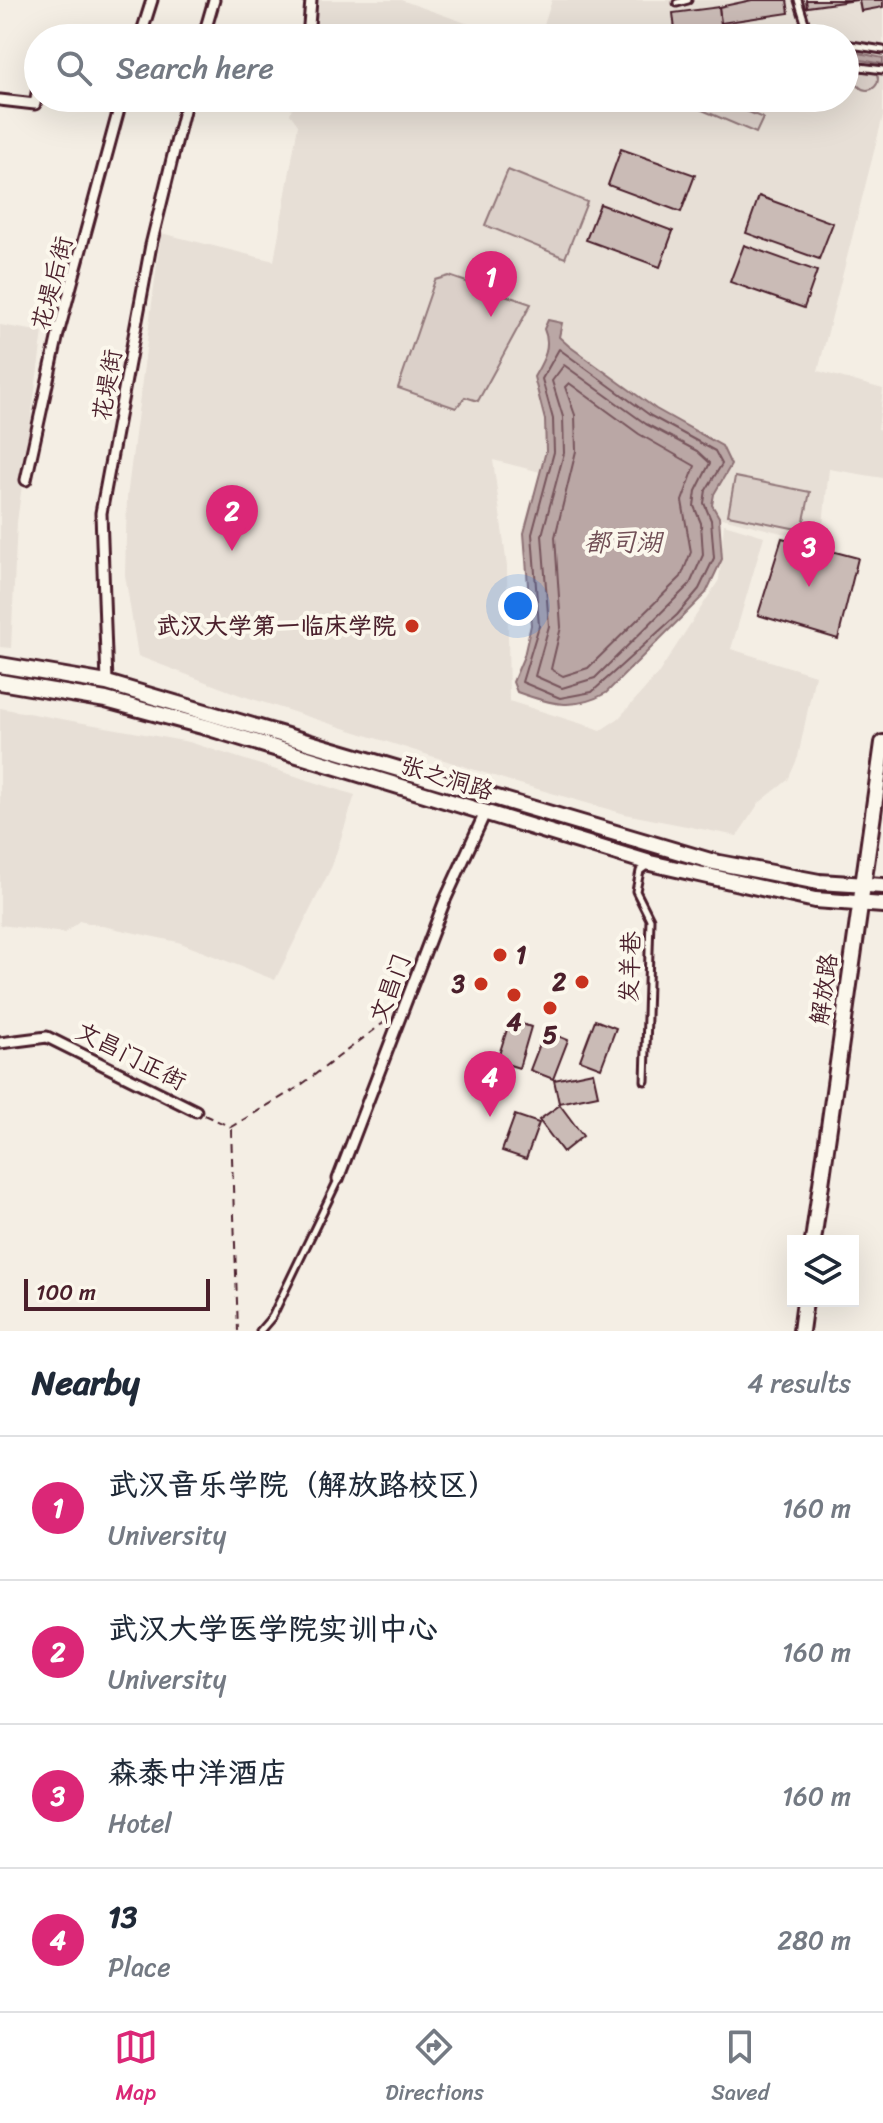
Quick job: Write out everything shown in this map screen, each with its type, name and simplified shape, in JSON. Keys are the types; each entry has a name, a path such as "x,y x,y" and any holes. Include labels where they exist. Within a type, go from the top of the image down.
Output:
{"main road":[{"name":"张之洞路","path":"0,665 107,683 714,862 819,882 883,886"},
{"name":"张之洞路","path":"0,682 120,704 650,863 752,888 883,905"},
{"name":"解放路","path":"814,1235 858,903 883,743"},
{"path":"801,1331 804,1307"}],"street":[{"path":"144,24 152,0"},
{"path":"207,24 214,0"},
{"path":"309,24 311,0"},
{"path":"0,100 24,103"},
{"name":"花堤后街","path":"26,480 58,334 118,112"},
{"name":"花堤街","path":"107,683 101,513 151,245 184,112"},
{"name":"文昌门","path":"338,1179 445,900 485,813"},
{"name":"文昌门正街","path":"0,1043 47,1037 196,1111"}],"lane":[{"path":"677,3 688,0"},
{"path":"798,0 806,24"},
{"path":"859,46 883,50"},
{"path":"859,67 883,70"},
{"name":"发羊巷","path":"645,1081 650,919 636,891 640,871 650,863"},
{"path":"260,1331 272,1317 338,1179"}],"path":[{"path":"231,1127 297,1088 404,1004"},
{"path":"196,1111 231,1127"},
{"path":"231,1127 238,1331"}],"shaded area":[{"path":"311,0 401,0 469,24 309,24"},
{"path":"552,0 883,0 883,116 818,371 883,389 878,429 883,430 883,478 829,469 821,543 493,460 507,567 509,701 601,730 619,718 658,674 719,580 724,524 764,536 731,649 815,675 798,757 788,780 759,803 737,836 625,814 513,782 240,695 138,656 125,575 127,497 161,233 274,261 298,125 291,112 859,112 859,24 544,24"},
{"path":"867,68 877,75 875,87 867,90 859,87 859,71"},
{"path":"707,112 749,112 763,118 756,133"},
{"path":"508,170 587,202 565,258 485,225"},
{"path":"449,276 531,304 478,401 465,397 456,408 398,388 435,280"},
{"path":"0,325 43,332 17,522 11,648 0,647"},
{"path":"735,477 810,492 802,530 728,515"},
{"path":"0,708 189,742 355,795 332,866 275,980 178,942 79,921 65,933 0,925"}],"water":[{"path":"859,53 883,58 883,64 859,60"},
{"name":"都司湖","path":"548,320 562,323 559,337 569,346 656,409 722,446 731,465 714,494 712,505 719,517 722,559 706,593 606,693 572,704 540,700 517,692 513,682 524,656 531,625 524,533 546,451 545,420 534,377 545,354 547,342 544,329"}],"building":[{"path":"752,0 787,0 789,13 721,23 719,7"},
{"path":"806,0 857,0 807,7"},
{"path":"859,0 883,0 883,7 861,11"},
{"path":"719,7 721,24 674,24 673,13"},
{"path":"621,149 695,175 681,212 608,185"},
{"path":"759,196 833,223 819,259 746,233"},
{"path":"600,204 673,231 660,267 586,240"},
{"path":"744,245 817,271 804,308 730,282"},
{"path":"782,538 858,558 838,639 758,615"},
{"path":"510,1020 531,1027 519,1068 497,1061"},
{"path":"595,1020 616,1028 601,1068 580,1060"},
{"path":"545,1031 568,1040 553,1079 530,1070"},
{"path":"593,1072 598,1095 559,1103 554,1080"},
{"path":"560,1105 583,1136 563,1152 539,1120"},
{"path":"515,1115 539,1123 526,1159 502,1151"}],"place":[{"name":"武汉音乐学院（解放路校区）","path":"491,317"},
{"name":"武汉大学医学院实训中心","path":"232,551"},
{"name":"森泰中洋酒店","path":"809,587"},
{"name":"武汉大学第一临床学院","path":"412,626"},
{"name":"1","path":"500,955"},
{"name":"2","path":"582,982"},
{"name":"3","path":"481,984"},
{"name":"4","path":"514,995"},
{"name":"5","path":"550,1008"},
{"name":"13","path":"490,1117"}]}
